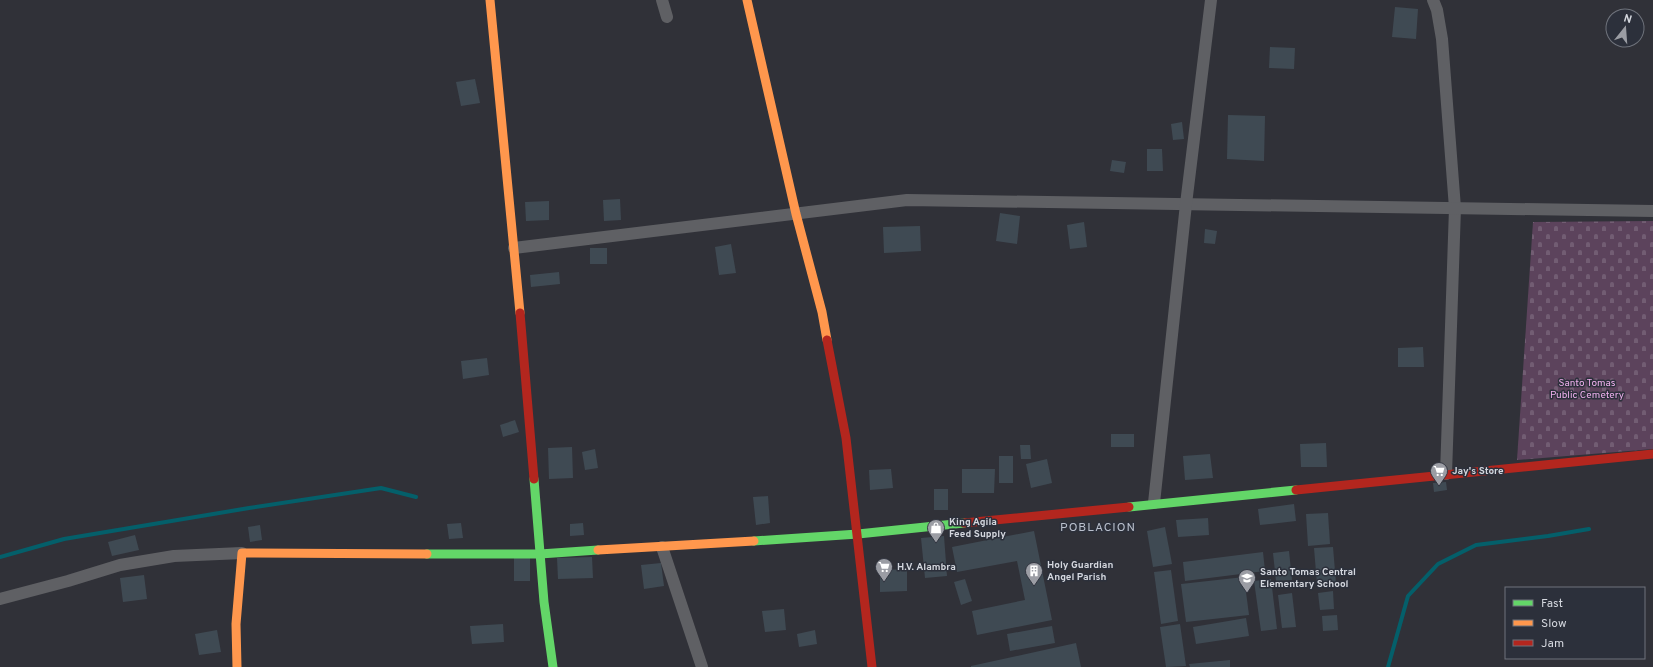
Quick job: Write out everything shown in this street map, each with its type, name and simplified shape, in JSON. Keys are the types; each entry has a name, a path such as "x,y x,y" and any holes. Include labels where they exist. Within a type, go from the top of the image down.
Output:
{"street":[{"path":"490,0 514,248 540,554 552,667"},
{"path":"662,0 667,16"},
{"path":"746,0 796,214 822,312 846,438 872,667"},
{"path":"1154,503 1186,204 1211,0"},
{"path":"1433,0 1437,10 1442,39 1456,208 1446,474"},
{"path":"514,248 907,200 1653,211"},
{"path":"0,598 68,581 120,565 174,556 242,553 540,554 858,534 1446,474 1587,462 1653,454"},
{"path":"662,547 702,667"},
{"path":"237,667 236,650 238,598 242,553"}],"green space":[{"name":"Santo Tomas Public Cemetery","path":"1653,221 1653,449 1517,460 1533,222"}],"building":[{"path":"1395,7 1418,9 1416,39 1392,37"},
{"path":"1270,47 1295,48 1294,69 1269,68"},
{"path":"475,79 480,103 461,106 456,82"},
{"path":"1228,115 1265,116 1264,161 1227,159"},
{"path":"1182,122 1184,139 1173,140 1171,124"},
{"path":"1147,149 1162,149 1163,171 1147,171"},
{"path":"1112,160 1126,162 1124,173 1110,171"},
{"path":"620,199 621,220 604,221 603,200"},
{"path":"549,201 549,220 526,221 525,202"},
{"path":"1000,213 1020,216 1017,244 996,241"},
{"path":"1084,222 1087,247 1070,249 1067,225"},
{"path":"920,226 921,251 884,253 883,227"},
{"path":"1205,229 1217,231 1215,244 1204,243"},
{"path":"731,244 736,273 719,275 715,247"},
{"path":"590,248 607,248 607,264 590,264"},
{"path":"559,272 560,284 531,287 530,275"},
{"path":"1423,347 1424,367 1398,367 1398,348"},
{"path":"487,358 489,375 463,379 461,361"},
{"path":"515,420 519,432 503,437 500,425"},
{"path":"1111,434 1134,434 1134,447 1111,447"},
{"path":"1326,443 1327,467 1301,467 1300,444"},
{"path":"1020,445 1030,445 1031,459 1021,459"},
{"path":"572,447 573,478 549,479 548,448"},
{"path":"595,449 598,468 585,470 582,452"},
{"path":"1210,454 1213,478 1185,480 1183,456"},
{"path":"999,456 1013,456 1013,483 999,483"},
{"path":"1047,459 1052,483 1031,488 1026,464"},
{"path":"891,469 893,488 870,490 869,470"},
{"path":"962,469 995,469 994,493 962,493"},
{"path":"1446,482 1447,490 1434,492 1433,483"},
{"path":"934,489 948,489 948,510 934,510"},
{"path":"768,496 770,523 756,525 753,497"},
{"path":"1294,504 1296,521 1260,525 1258,509"},
{"path":"1328,513 1330,544 1308,546 1306,514"},
{"path":"1208,518 1209,535 1178,537 1176,520"},
{"path":"461,523 463,538 449,539 447,524"},
{"path":"583,523 584,535 570,536 570,524"},
{"path":"260,525 262,540 250,542 248,527"},
{"path":"1165,527 1172,564 1153,567 1147,531"},
{"name":"Holy Guardian Angel Parish","path":"1034,531 1052,620 977,635 972,611 1025,600 1017,561 957,572 952,547"},
{"path":"135,535 139,550 112,556 108,542"},
{"path":"944,536 947,576 925,578 921,538"},
{"path":"1333,547 1336,583 1317,584 1314,548"},
{"path":"1289,551 1292,580 1276,581 1273,553"},
{"path":"1263,552 1265,571 1185,581 1183,562"},
{"path":"592,557 593,578 558,579 557,558"},
{"path":"514,558 530,558 530,581 514,581"},
{"path":"661,563 664,586 644,589 641,565"},
{"path":"907,569 907,591 880,592 880,570"},
{"path":"1171,570 1178,621 1161,624 1154,572"},
{"path":"144,575 147,599 123,602 120,578"},
{"path":"1244,577 1249,615 1186,622 1181,584"},
{"path":"965,579 972,601 961,605 954,582"},
{"path":"1271,579 1277,629 1261,631 1254,581"},
{"path":"1333,591 1334,609 1320,610 1318,593"},
{"path":"1292,593 1296,627 1282,628 1278,595"},
{"path":"784,609 786,630 765,632 762,611"},
{"path":"1337,615 1338,630 1323,631 1322,616"},
{"path":"1246,618 1249,636 1196,644 1193,627"},
{"path":"503,624 504,642 472,644 470,626"},
{"path":"1180,624 1186,666 1166,667 1160,627"},
{"path":"1052,626 1055,643 1010,651 1007,634"},
{"path":"217,630 221,652 199,655 195,634"},
{"path":"815,630 817,644 799,647 797,634"},
{"path":"1076,643 1081,667 971,667 971,666"},
{"path":"1230,660 1230,667 1190,667 1189,664"}],"waterway":[{"path":"0,557 64,539 249,508 381,488 416,497"},
{"path":"1388,667 1408,596 1438,564 1476,545 1589,529"}],"traffic: fast":[{"path":"534,479 544,602 553,667"},
{"path":"1129,507 1296,490"},
{"path":"754,541 858,534 964,523"},
{"path":"427,554 540,554 598,550"}],"traffic: slow":[{"path":"490,0 520,313"},
{"path":"747,0 796,214 822,312 827,340"},
{"path":"598,550 754,541"},
{"path":"237,667 236,624 242,553 427,554"}],"traffic: jam":[{"path":"520,313 534,479"},
{"path":"827,340 846,438 872,667"},
{"path":"1296,490 1653,454"},
{"path":"964,523 1129,507"}],"place":[{"name":"Jay's Store","path":"1439,486"},
{"name":"King Agila Feed Supply","path":"936,543"},
{"name":"H.V. Alambra","path":"884,582"},
{"name":"Holy Guardian Angel Parish","path":"1034,586"},
{"name":"Santo Tomas Central Elementary School","path":"1247,593"}],"district":[{"name":"POBLACION","path":"1098,528"}]}
